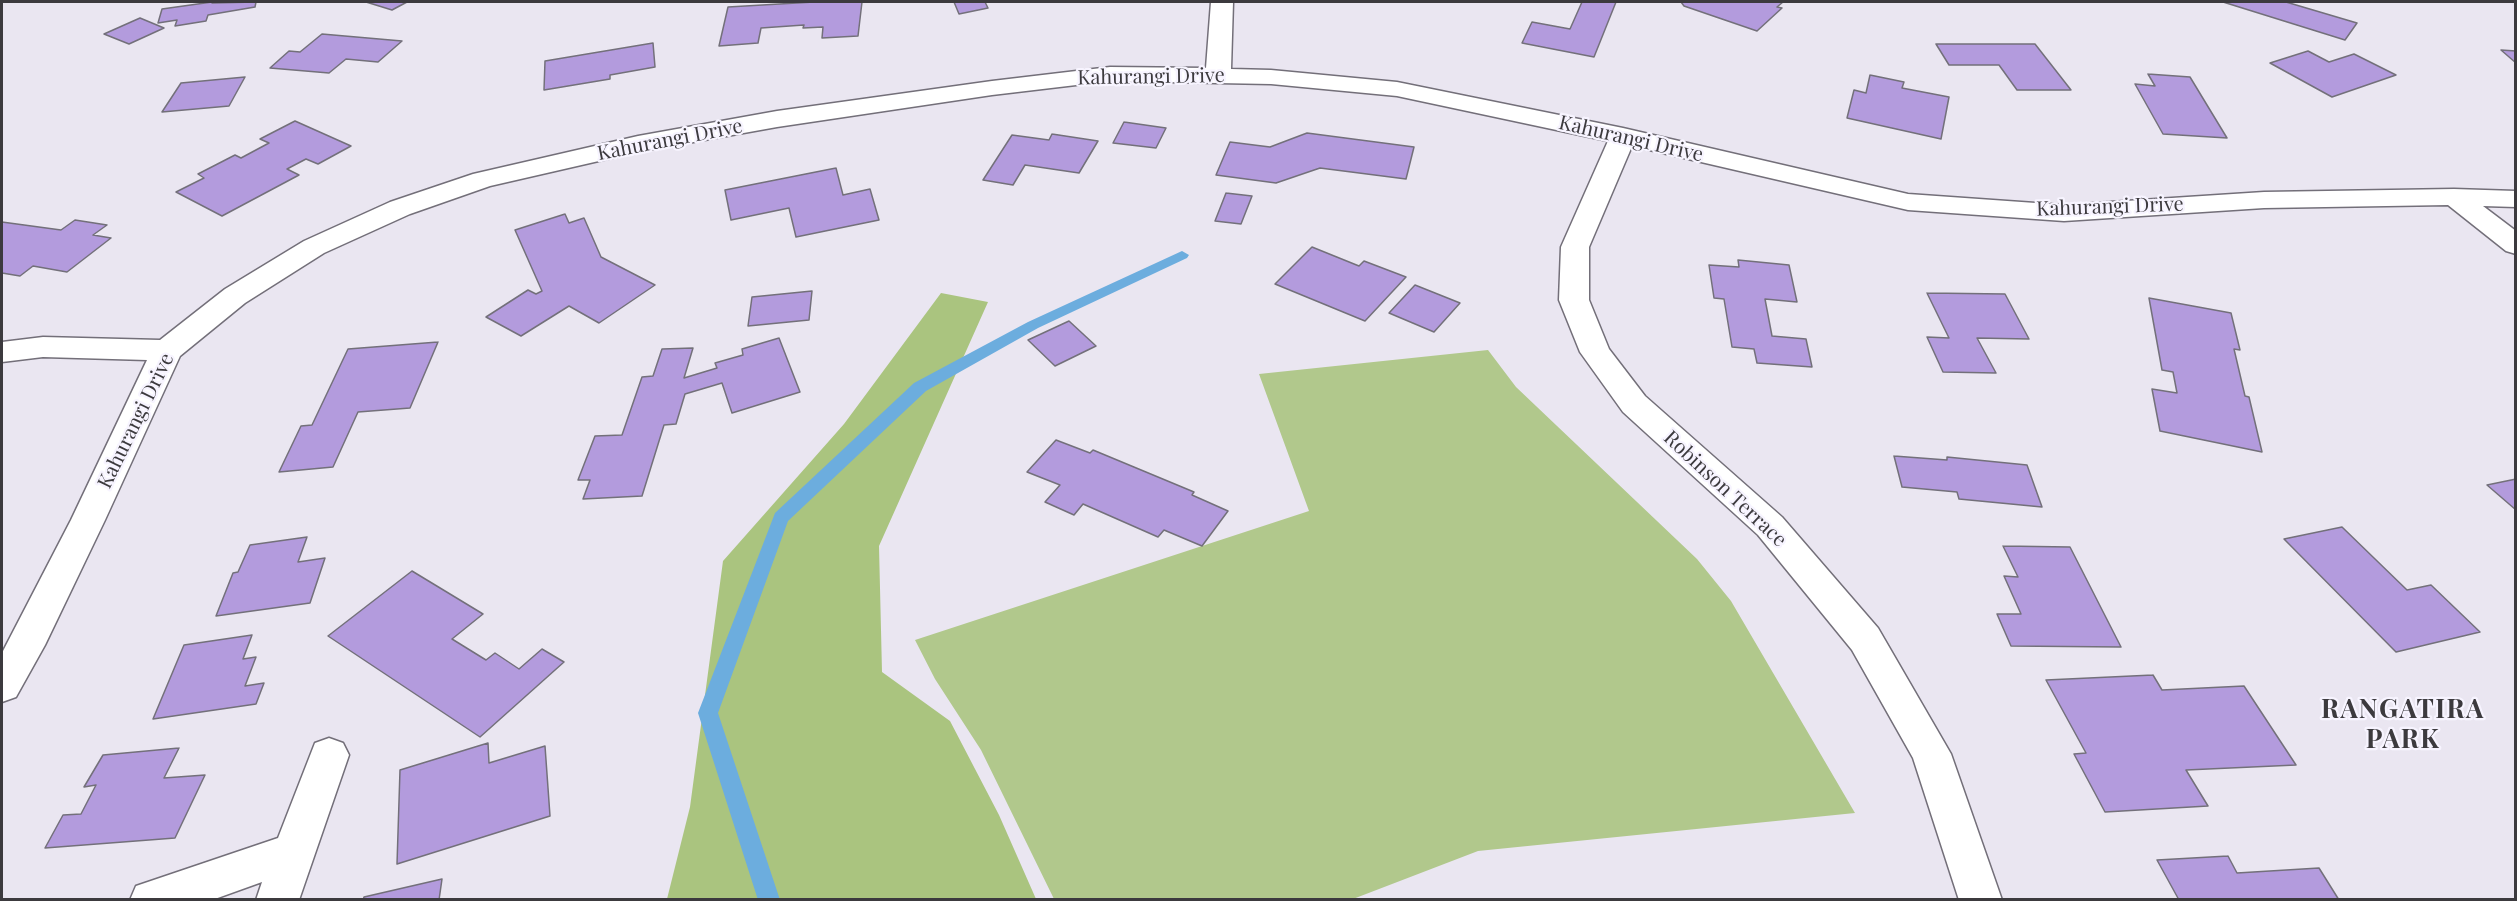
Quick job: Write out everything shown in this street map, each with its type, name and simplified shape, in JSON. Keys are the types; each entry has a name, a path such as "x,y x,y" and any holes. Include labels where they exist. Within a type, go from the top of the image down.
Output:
{"street":[{"path":"1218,76 1222,2"},
{"name":"Kahurangi Drive","path":"2,686 32,634 88,520 167,350 235,296 314,247 400,208 482,180 650,142 777,119 992,88 1110,74 1271,77 1397,89 1623,136 1919,203 2064,213 2264,200 2454,197 2516,199"},
{"name":"Robinson Terrace","path":"1623,136 1575,248 1574,300 1595,352 1634,404 1770,526 1864,639 1931,754 1981,900"},
{"path":"2454,197 2516,245"},
{"path":"2,352 43,347 167,350"},
{"path":"277,900 329,754"},
{"path":"151,900 294,852"}],"green space":[{"path":"941,293 988,302 879,546 882,672 950,721 999,815 1036,899 667,899 690,807 723,561 844,424"},
{"path":"1488,350 1516,387 1697,559 1731,601 1855,813 1478,851 1353,899 1054,899 981,750 935,679 915,640 1309,511 1259,374"}],"building":[{"path":"212,2 256,2 255,7 208,15 206,21 175,26 177,20 158,23 162,9"},
{"path":"366,2 407,2 392,10"},
{"path":"862,2 858,36 822,38 823,27 803,28 804,25 761,28 758,43 719,46 728,7"},
{"path":"954,2 985,2 988,8 959,14"},
{"path":"1582,2 1616,2 1594,57 1522,43 1532,22 1570,29"},
{"path":"1681,2 1783,2 1777,7 1782,8 1757,31 1684,6"},
{"path":"2223,2 2286,2 2357,23 2345,40"},
{"path":"140,18 164,28 129,44 104,34"},
{"path":"322,34 402,41 378,62 346,59 329,73 270,68 289,51 300,52"},
{"path":"653,43 655,67 610,75 610,79 544,90 545,61"},
{"path":"1936,44 2035,44 2071,90 2017,90 1999,65 1949,65"},
{"path":"2501,50 2516,51 2516,63"},
{"path":"2308,51 2329,62 2354,54 2396,75 2332,97 2270,63"},
{"path":"2148,74 2190,77 2227,138 2163,134 2135,84 2155,86"},
{"path":"1870,75 1904,82 1902,88 1949,97 1941,139 1847,118 1854,90 1866,93"},
{"path":"245,77 229,106 162,112 181,83"},
{"path":"295,121 351,146 318,164 306,159 287,169 299,175 222,216 176,192 204,178 198,174 235,155 241,158 269,143 260,139"},
{"path":"1124,122 1166,128 1156,148 1113,143"},
{"path":"1307,133 1414,147 1406,179 1320,168 1276,183 1216,175 1230,142 1270,147"},
{"path":"1052,134 1098,141 1079,173 1025,165 1013,185 983,180 1012,135 1049,140"},
{"path":"836,168 843,195 870,189 879,220 796,237 789,208 731,220 725,190"},
{"path":"1226,193 1252,196 1241,224 1215,221"},
{"path":"565,214 569,223 584,218 601,257 655,285 599,323 569,306 521,336 486,317 528,290 536,294 542,291 515,230"},
{"path":"75,220 107,225 93,235 111,238 67,272 33,266 20,276 2,273 2,222 61,230"},
{"path":"1312,247 1359,266 1364,261 1406,277 1365,321 1275,284"},
{"path":"1738,260 1789,265 1797,302 1765,299 1772,336 1806,339 1812,367 1757,363 1754,349 1732,347 1724,299 1714,298 1709,265 1739,267"},
{"path":"1415,285 1460,303 1434,332 1389,313"},
{"path":"812,291 809,320 748,326 752,297"},
{"path":"1927,293 2005,294 2029,339 1977,338 1996,373 1943,372 1927,337 1949,338"},
{"path":"2149,298 2231,313 2240,350 2234,349 2245,396 2249,397 2262,452 2160,431 2152,389 2177,393 2173,372 2162,370"},
{"path":"1069,321 1096,346 1055,366 1028,340"},
{"path":"779,338 800,392 732,413 722,383 685,394 676,424 664,425 642,496 583,499 590,480 578,480 595,436 622,435 642,377 653,376 662,349 693,348 684,378 717,368 715,363 743,355 742,349"},
{"path":"438,342 410,408 358,412 333,467 279,472 301,426 312,425 348,349"},
{"path":"1056,440 1090,453 1093,450 1194,492 1192,495 1228,511 1202,546 1164,530 1158,537 1083,504 1074,515 1045,502 1060,485 1027,472"},
{"path":"1894,456 1947,460 1947,457 2027,465 2042,507 1959,499 1957,492 1902,487"},
{"path":"2516,479 2516,510 2487,485"},
{"path":"2342,527 2407,590 2431,585 2480,632 2396,652 2284,539"},
{"path":"307,537 298,562 325,558 310,603 216,616 233,573 238,572 250,545"},
{"path":"2003,546 2070,547 2121,647 2011,646 1997,614 2021,614 2004,576 2018,577"},
{"path":"412,571 483,614 452,639 486,660 495,653 519,669 542,649 564,662 480,737 328,636"},
{"path":"252,635 243,659 256,657 245,686 264,683 256,704 153,719 184,645"},
{"path":"2153,675 2162,690 2244,686 2296,765 2186,770 2208,806 2105,812 2074,754 2086,753 2046,680"},
{"path":"488,743 489,763 545,746 550,816 397,864 400,770"},
{"path":"179,748 164,778 205,775 175,838 45,848 63,815 81,814 96,785 84,787 103,755"},
{"path":"2228,856 2237,873 2319,868 2339,900 2179,900 2157,860"},
{"path":"442,879 439,900 363,900 364,897"}],"waterway":[{"path":"769,900 708,713 781,518 920,387 1033,325 1182,255"}],"district":[{"name":"RANGATIRA PARK","path":"2403,725"}]}
